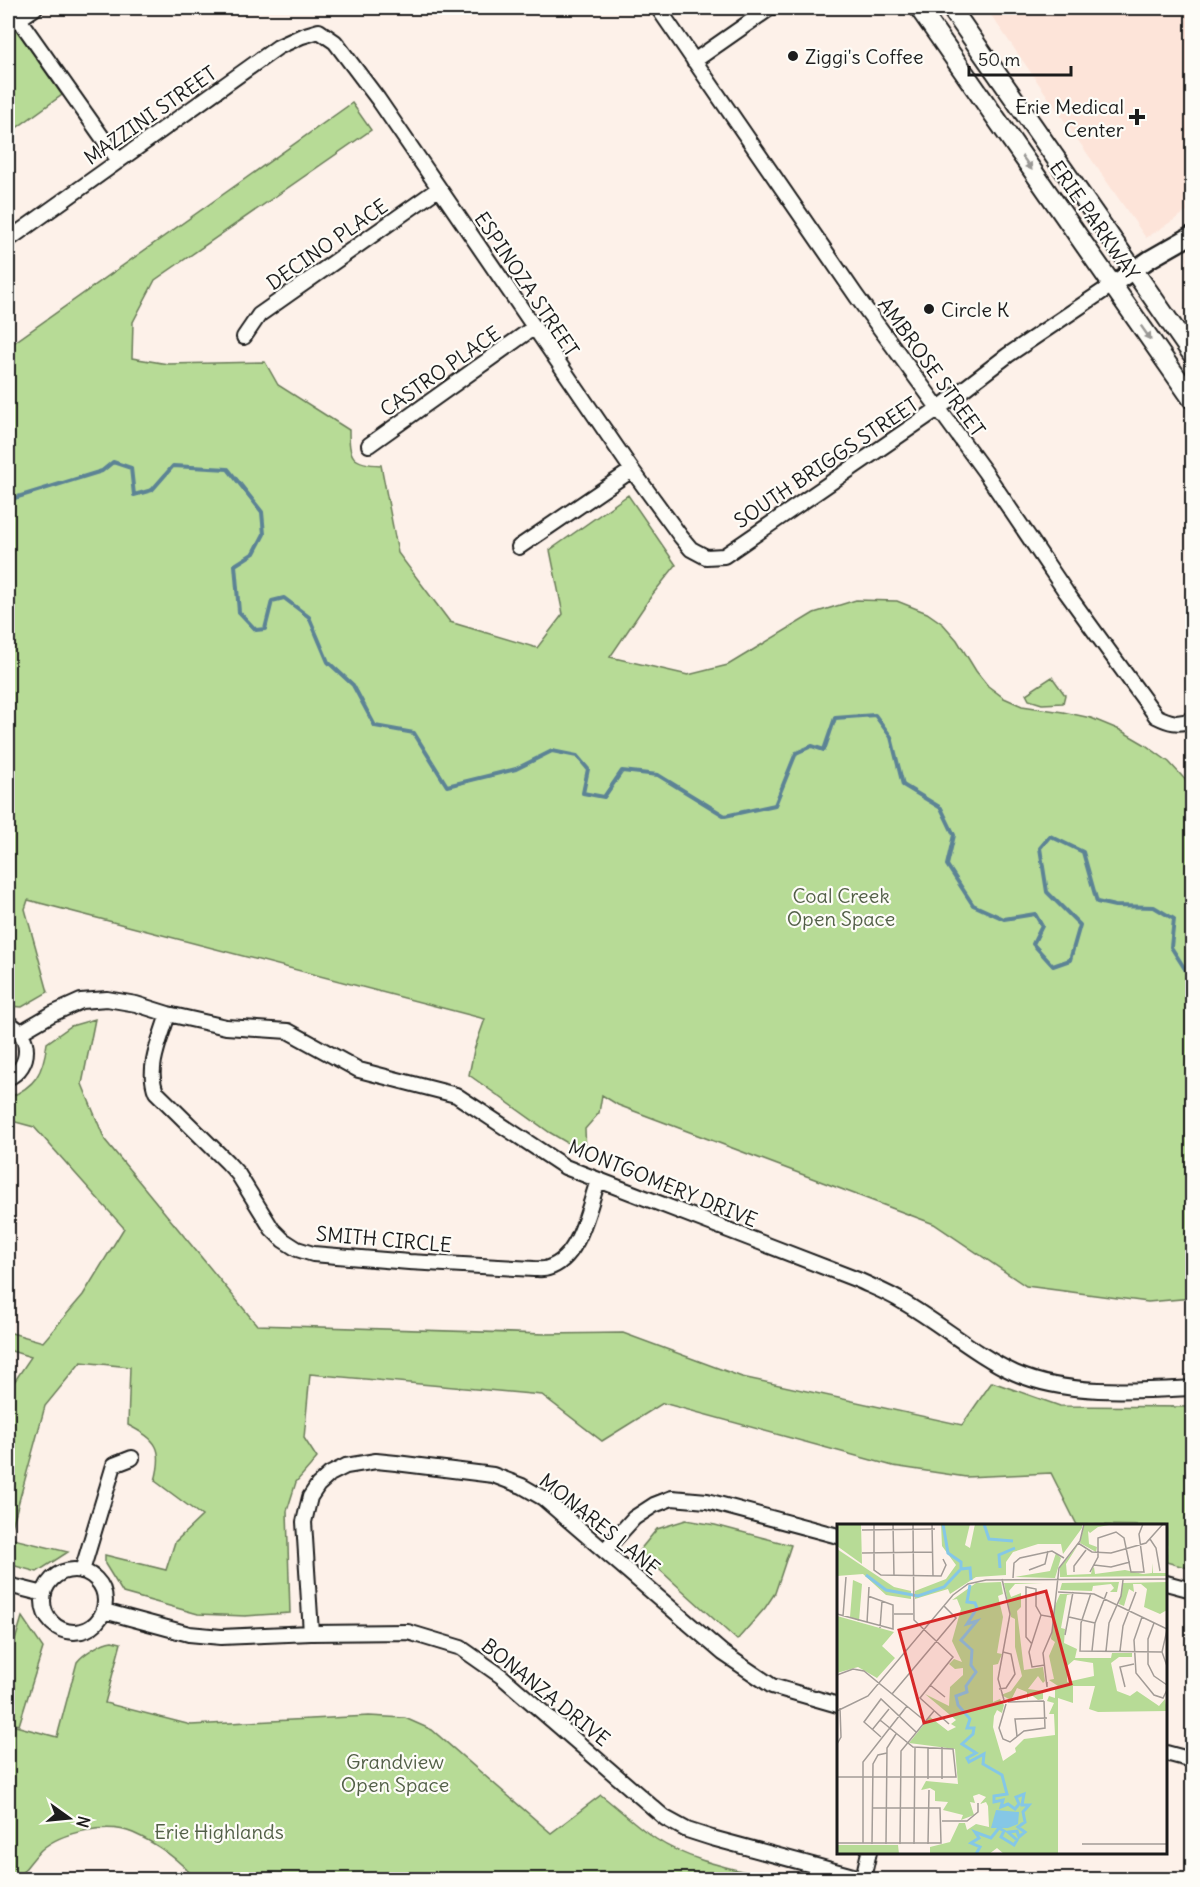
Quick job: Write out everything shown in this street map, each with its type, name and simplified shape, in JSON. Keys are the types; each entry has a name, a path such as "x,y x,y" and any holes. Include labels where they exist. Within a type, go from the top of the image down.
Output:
{"main road":[{"name":"ERIE PARKWAY","path":"919,8 1192,399"},
{"name":"ERIE PARKWAY","path":"951,8 1192,354"}],"street":[{"path":"35,8 15,13 119,161"},
{"name":"AMBROSE STREET","path":"658,8 856,297 939,408 1156,716 1172,723 1187,722 1192,719"},
{"path":"694,61 770,8"},
{"name":"MAZZINI STREET","path":"8,240 278,47 319,31"},
{"name":"ESPINOZA STREET","path":"319,31 334,42 378,99 632,470 691,549 706,557"},
{"name":"DECINO PLACE","path":"244,337 259,315 438,189"},
{"path":"1112,285 1192,235"},
{"name":"SOUTH BRIGGS STREET","path":"706,557 724,556 939,408 1008,355 1112,285"},
{"name":"CASTRO PLACE","path":"369,445 533,328"},
{"path":"519,546 632,470"},
{"name":"MONTGOMERY DRIVE","path":"21,1032 81,1001 107,999 226,1027 288,1031 359,1070 456,1095 565,1167 858,1280 902,1301 1016,1373 1039,1381 1082,1389 1192,1388"},
{"name":"SMITH CIRCLE","path":"168,1014 152,1072 156,1092 238,1174 272,1229 297,1249 313,1254 409,1262 548,1268 570,1253 577,1242 598,1181"},
{"path":"8,1023 21,1032 27,1052 19,1071 8,1078"},
{"path":"82,1571 114,1465 132,1458"},
{"name":"MONARES LANE","path":"311,1633 304,1522 310,1497 318,1485 330,1474 346,1466 376,1461 493,1475 522,1486 543,1498 733,1660 772,1686 837,1705"},
{"path":"605,1550 634,1518 654,1505 672,1498 707,1502 837,1536"},
{"path":"72,1570 82,1571 93,1576 102,1586 105,1598 104,1611 100,1620 93,1627 74,1633 64,1631 54,1625 47,1616 43,1605 44,1594 54,1577 72,1570"},
{"path":"1167,1583 1192,1590"},
{"path":"8,1585 44,1594"},
{"name":"BONANZA DRIVE","path":"104,1611 189,1634 221,1636 408,1632 461,1648 501,1676 664,1818 687,1830 712,1838 865,1879"},
{"path":"1167,1753 1192,1760"},
{"path":"865,1879 869,1854"}],"shaded area":[{"path":"986,8 1192,8 1192,210 1146,238"}],"green space":[{"path":"8,18 62,95 8,134"},
{"name":"Coal Creek Open Space","path":"352,103 371,130 155,280 133,322 132,358 168,364 265,362 278,385 349,430 351,453 354,458 364,463 381,465 398,553 450,622 537,648 563,614 550,550 628,495 676,565 652,595 610,657 688,675 728,665 814,613 856,600 897,601 927,613 943,624 957,640 988,686 1004,698 1022,706 1091,718 1120,730 1169,762 1192,787 1192,1298 1148,1302 1026,1286 934,1224 618,1105 602,1095 599,1113 585,1129 586,1154 549,1132 469,1075 474,1050 485,1019 28,900 25,909 48,992 22,1007 8,1006 8,347"},
{"path":"1052,677 1065,695 1063,703 1042,704 1029,700 1026,694"},
{"path":"95,1019 82,1084 105,1140 257,1325 545,1334 623,1333 742,1377 962,1425 992,1382 1060,1406 1192,1407 1192,1569 1167,1562 1167,1524 1076,1524 1051,1473 966,1477 893,1466 663,1403 602,1441 542,1395 310,1374 304,1438 317,1458 296,1482 287,1511 290,1613 245,1616 198,1614 123,1593 105,1564 105,1555 166,1570 175,1542 202,1516 155,1481 159,1460 156,1446 146,1435 128,1425 130,1367 81,1362 45,1406 9,1538 68,1552 37,1572 8,1564 8,1391 31,1357 8,1350 8,1332 43,1342 83,1295 124,1228 34,1127 8,1120 8,1098 32,1083 43,1063 47,1043 71,1026"},
{"path":"686,1520 715,1525 791,1545 775,1593 737,1640 639,1551 657,1529"},
{"path":"22,1617 43,1648 19,1725 8,1722 8,1664"},
{"path":"112,1641 121,1643 105,1703 191,1725 369,1716 405,1718 432,1730 551,1833 601,1795 656,1839 684,1854 776,1879 195,1879 175,1859 150,1842 133,1833 111,1828 85,1831 60,1838 41,1850 19,1879 8,1879 8,1724 57,1737 77,1662 93,1649"}],"waterway":[{"path":"8,500 102,471 113,462 131,468 134,495 152,490 173,466 228,469 262,512 264,534 254,553 235,565 239,612 256,630 265,629 272,601 284,598 309,617 328,662 353,685 375,726 414,733 447,786 516,769 552,751 577,756 588,769 583,793 604,797 622,771 658,775 725,816 775,805 796,753 812,746 824,750 835,718 875,715 891,737 903,785 941,808 954,835 947,865 973,905 1004,919 1035,914 1042,926 1033,944 1053,966 1070,960 1080,925 1047,892 1040,848 1050,836 1083,852 1097,902 1115,906 1154,907 1174,919 1171,947 1192,980"}],"place":[{"name":"Ziggi's Coffee","path":"793,56"},
{"name":"Erie Medical Center","path":"1137,117"},
{"name":"Circle K","path":"929,309"}],"park label":[{"name":"Grandview Open Space","path":"395,1772"},
{"name":"Erie Highlands","path":"219,1831"}]}
